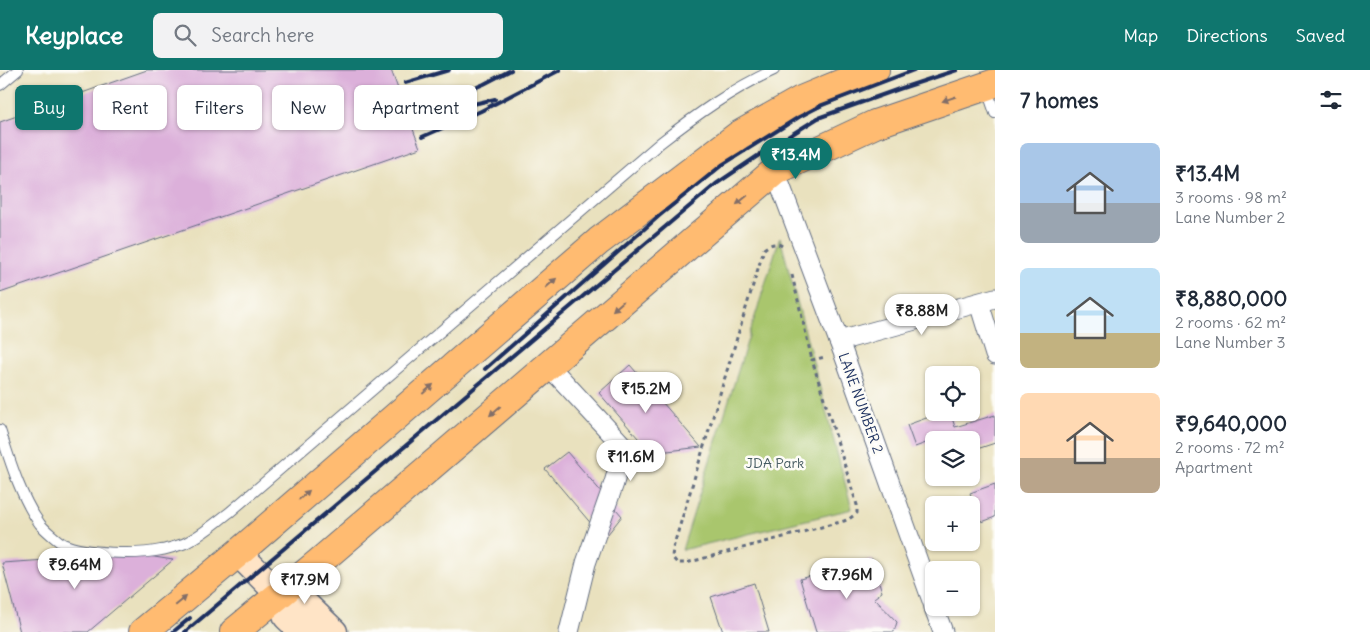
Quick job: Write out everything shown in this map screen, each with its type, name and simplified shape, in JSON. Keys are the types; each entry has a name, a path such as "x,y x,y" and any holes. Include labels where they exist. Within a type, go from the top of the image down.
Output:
{"main road":[{"path":"144,632 599,242 738,135 801,100 876,70"},
{"path":"234,632 318,564 775,171 875,124 990,85"}],"street":[{"name":"LANE NUMBER 2","path":"775,171 841,347 925,582"},
{"path":"841,347 987,301 995,355"},
{"path":"548,366 624,447 586,563 570,632"},
{"path":"238,552 280,595 287,617 303,632"},
{"path":"280,595 303,602 334,632"},
{"name":"LANE NUMBER 2","path":"937,616 943,632"}],"lane":[{"path":"0,85 18,70"},
{"path":"0,430 25,498 41,525 64,544 92,552 141,552 162,550 185,543 207,530 230,512 696,114 741,86 774,70"},
{"path":"990,85 995,113"}],"path":[{"path":"787,253 778,244 772,244 764,249 672,548 672,557 677,563 686,563 844,521 856,513 857,505 812,360 792,273"},
{"path":"812,360 841,347"}],"green space":[{"name":"JDA Park","path":"780,237 852,509 682,550 778,243"}],"building":[{"path":"147,70 391,70 397,85 354,85 354,130 413,130 420,148 0,293 0,122 15,117 15,130 83,130 83,93 93,89 93,130 167,130 167,85 105,85"},
{"path":"630,365 701,447 651,453 599,393"},
{"path":"995,415 995,443 980,448 980,431 925,431 925,443 915,447 907,425 925,418 925,421 953,421 955,427"},
{"path":"567,452 622,516 604,539 545,469"},
{"path":"995,484 995,517 982,522 980,517 980,496 971,496 970,493"},
{"path":"136,554 173,560 88,632 20,632 2,563"},
{"path":"872,559 882,592 874,598 897,622 894,632 816,632 800,579"},
{"path":"754,583 769,632 723,632 711,597"}],"railway":[{"path":"405,83 449,70"},
{"path":"477,87 511,70"},
{"path":"422,137 481,111 560,70"},
{"path":"485,369 659,216 722,165 799,117 822,105 914,70"},
{"path":"185,632 716,184 818,118 957,70"},
{"path":"477,103 495,99"},
{"path":"173,632 190,618"}]}
